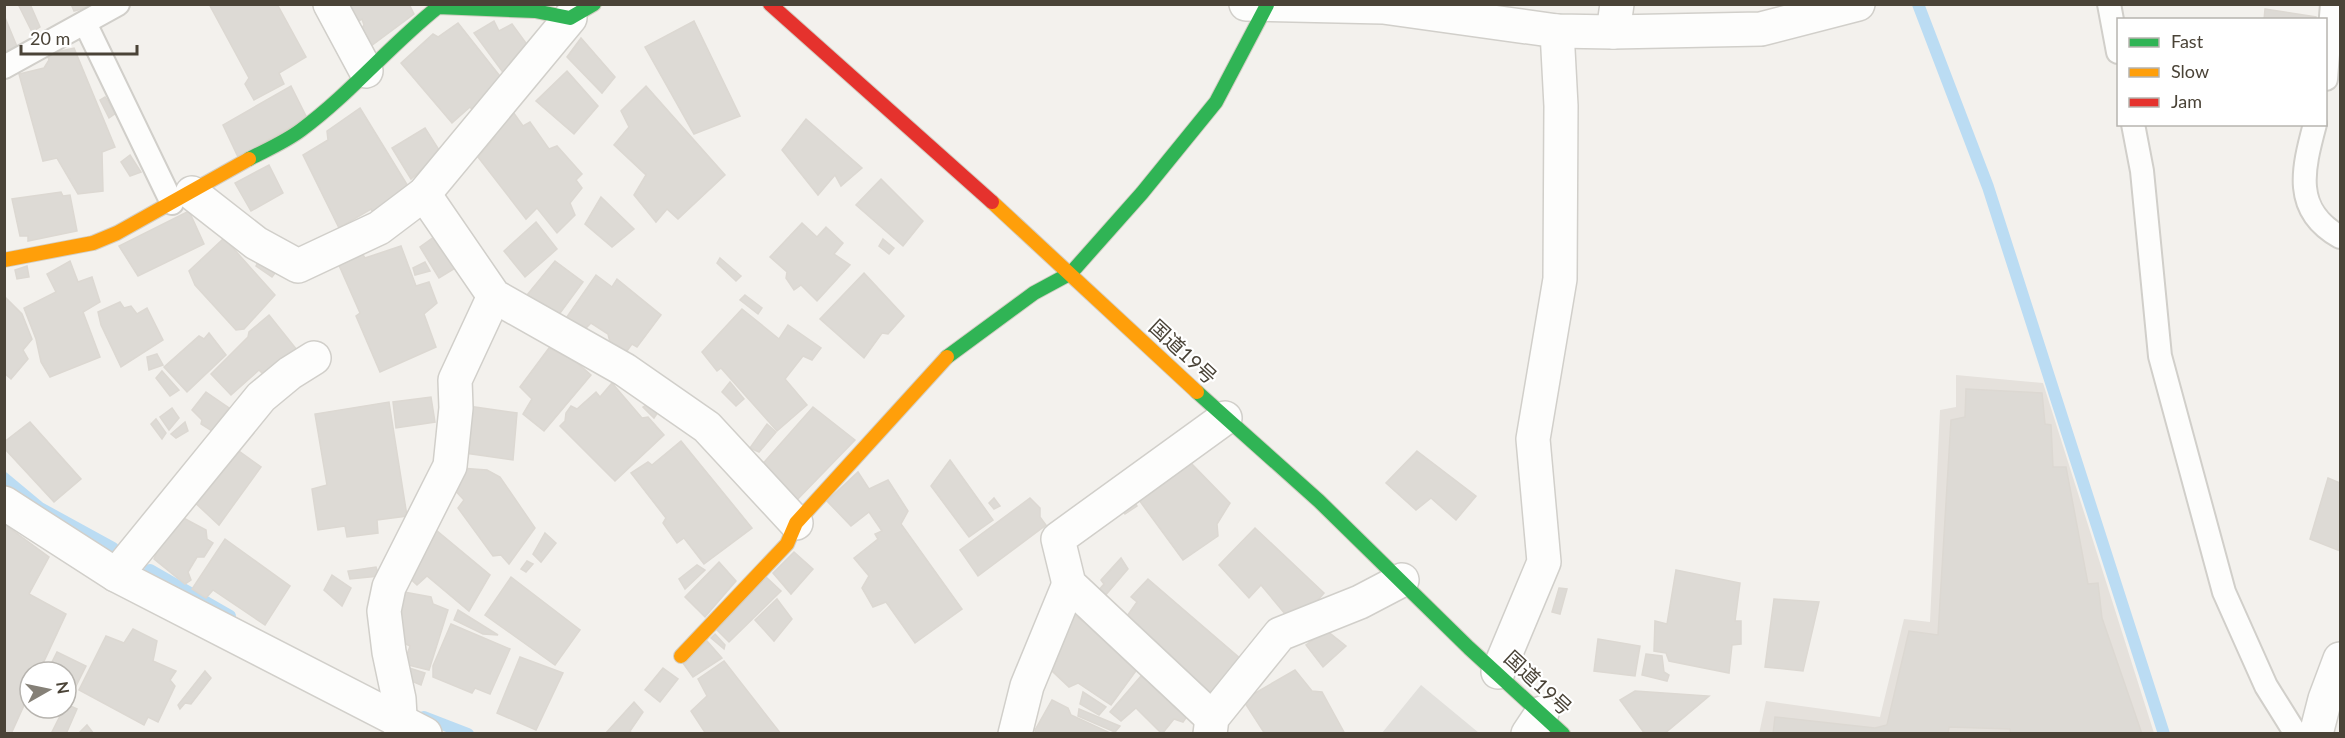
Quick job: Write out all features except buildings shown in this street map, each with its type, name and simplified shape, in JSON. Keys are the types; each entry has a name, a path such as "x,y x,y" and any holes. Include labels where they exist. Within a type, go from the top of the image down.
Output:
{"main road":[{"name":"国道19号","path":"770,4 1071,273 1225,418 1319,501 1469,648 1498,672 1544,726"},
{"path":"681,656 787,543 796,523 953,350 1034,293 1071,273 1142,193 1216,102 1267,5"},
{"path":"4,260 93,243 182,198 300,131 402,36 438,7 582,11"}],"street":[{"path":"330,4 366,71"},
{"path":"1246,4 1383,7 1557,31 1615,18 1761,29 1858,4"},
{"path":"182,198 298,266 379,228 424,194 582,11"},
{"path":"1498,672 1544,562 1533,439 1560,279 1561,106 1557,31"},
{"path":"424,194 494,296 625,370 707,427 796,523"},
{"path":"409,730 384,611 389,587 450,466 456,408 455,380 494,296"},
{"path":"116,575 261,397 290,372 314,358"},
{"path":"1225,418 1058,539 1069,584 1211,726 1280,634 1360,602 1402,580"},
{"path":"4,503 116,575 409,730"},
{"path":"1015,734 1027,686 1069,584"},
{"path":"2316,734 2325,699 2340,659"}],"lane":[{"path":"4,67 118,4"},
{"path":"2109,4 2117,47"},
{"path":"2327,58 2332,4"},
{"path":"85,23 182,198"},
{"path":"2133,126 2142,171 2163,367 2224,592 2266,686 2296,734"},
{"path":"2314,126 2302,173 2307,204 2327,229 2340,237"}],"shaded area":[{"path":"1956,375 2043,383 2154,733 1759,734 1766,701 1880,717 1904,619 1930,622 1940,410 1956,407"},
{"path":"1421,685 1479,733 1382,733"}],"waterway":[{"path":"1918,4 1988,187 2164,734"},
{"path":"4,478 40,508 113,548"},
{"path":"150,570 230,616"},
{"path":"424,717 468,734"}],"traffic: fast":[{"path":"249,159 289,138 319,116 438,7 535,11 570,18 594,4"},
{"path":"947,357 1034,293 1071,273 1142,193 1216,102 1267,5"},
{"path":"1197,392 1319,501 1469,648 1563,734"}],"traffic: slow":[{"path":"4,260 93,243 117,233 249,159"},
{"path":"992,202 1197,392"},
{"path":"681,656 787,544 796,523 947,357"}],"traffic: jam":[{"path":"770,4 992,202"}]}
